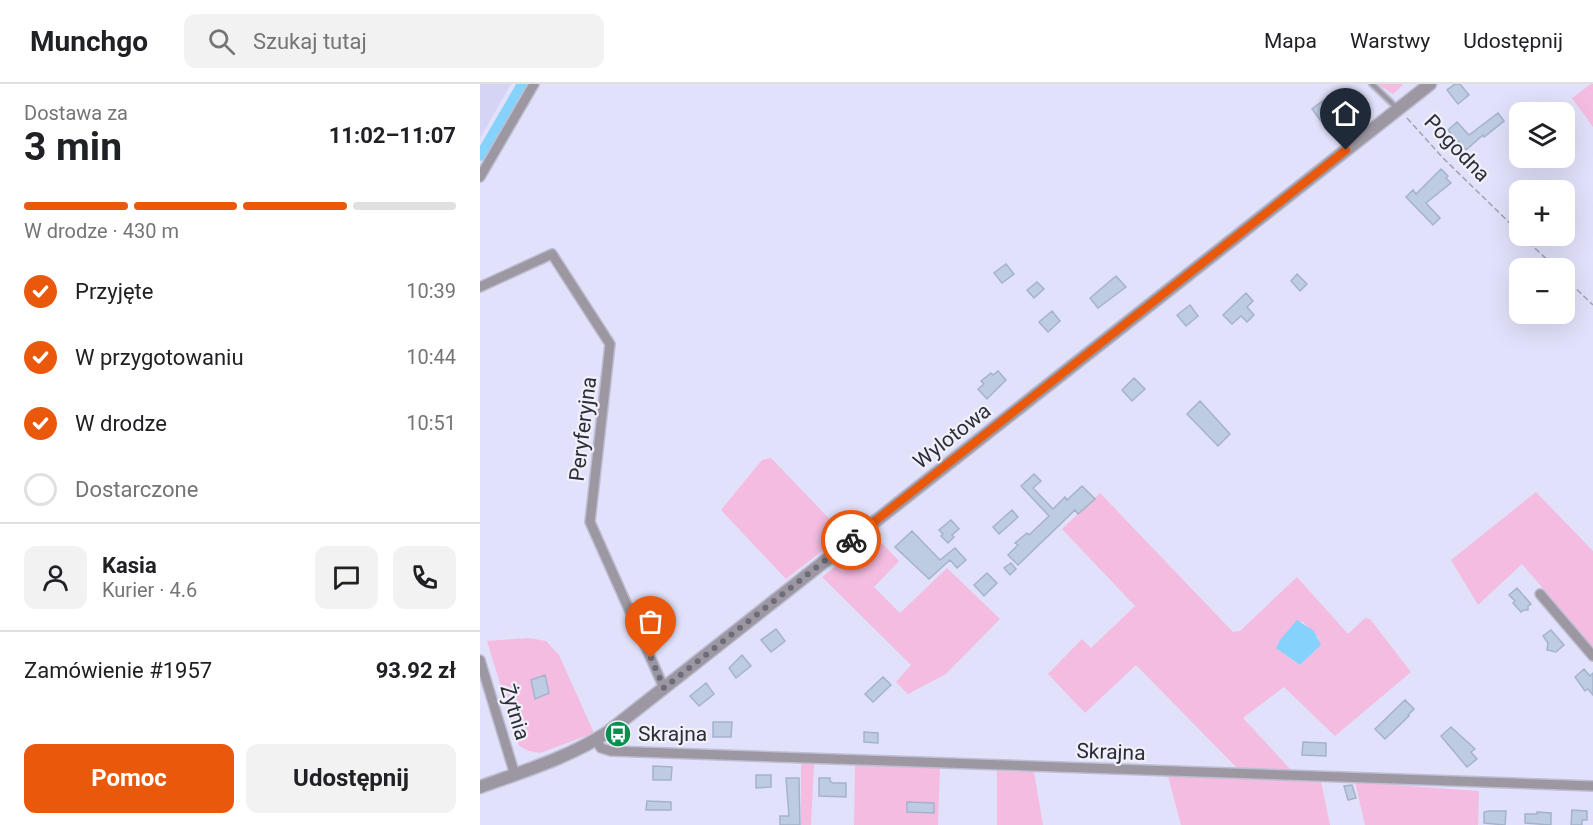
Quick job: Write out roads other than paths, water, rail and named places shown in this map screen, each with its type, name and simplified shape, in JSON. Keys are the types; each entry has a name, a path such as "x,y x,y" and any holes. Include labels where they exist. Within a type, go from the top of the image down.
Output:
{"street":[{"path":"480,177 534,84"},
{"name":"Wylotowa","path":"480,787 557,760 596,740 1430,84"},
{"name":"Peryferyjna","path":"480,287 552,254 610,344 590,522 664,688"},
{"path":"1540,594 1593,656"},
{"name":"Żytnia","path":"480,660 515,775"},
{"name":"Skrajna","path":"596,740 601,748 611,751 1593,786"}],"lane":[{"path":"1372,84 1398,109"}],"water":[{"path":"1297,620 1314,631 1321,645 1300,665 1276,648"}],"waterway":[{"path":"480,156 522,84"}],"place":[{"name":"Skrajna","path":"618,734"}]}
